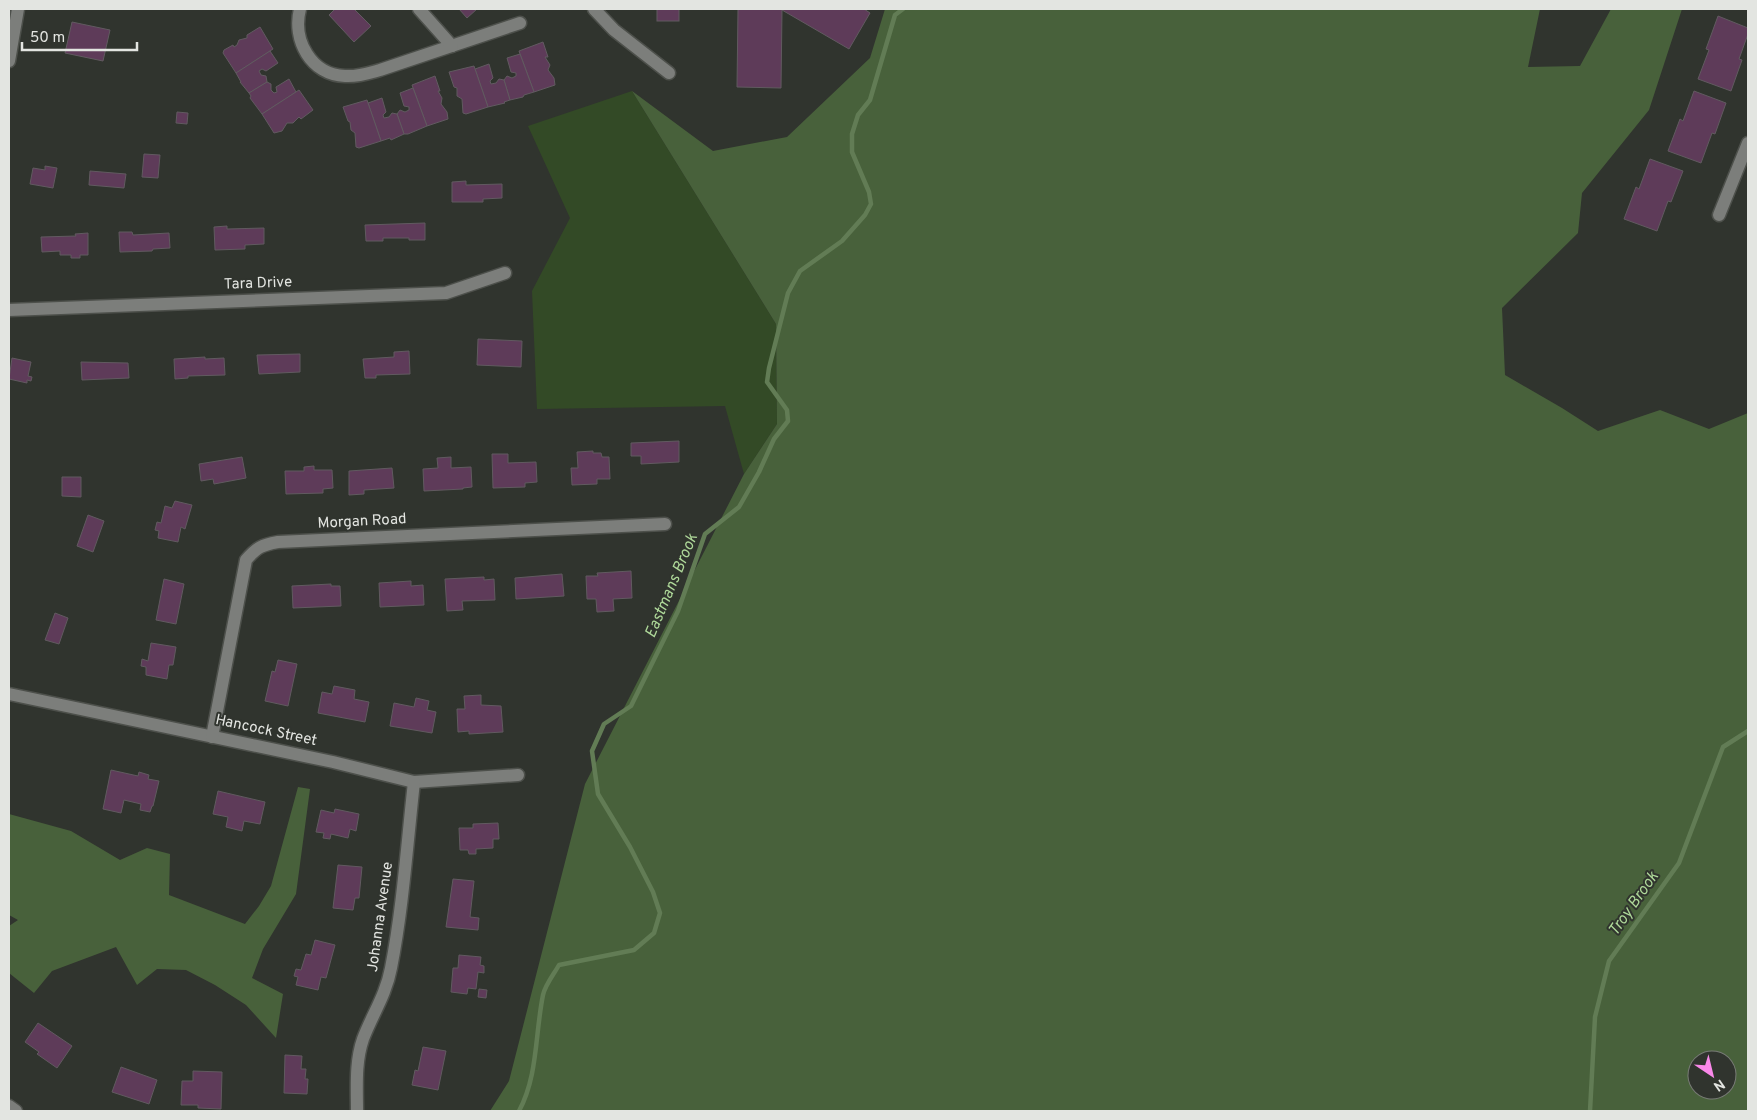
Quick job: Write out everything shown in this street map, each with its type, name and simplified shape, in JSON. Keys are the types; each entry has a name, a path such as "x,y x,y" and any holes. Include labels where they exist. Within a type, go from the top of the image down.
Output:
{"street":[{"path":"9,61 18,9"},
{"path":"300,9 298,23 303,48 316,66 324,72 345,76 367,74 520,24"},
{"path":"419,9 452,46"},
{"path":"594,9 614,30 670,74"},
{"path":"1719,215 1748,143"},
{"name":"Tara Drive","path":"9,310 446,293 505,273"},
{"name":"Morgan Road","path":"212,736 246,560 255,549 278,542 665,524"},
{"name":"Hancock Street","path":"9,694 333,762 414,782 518,775"},
{"name":"Johanna Avenue","path":"357,1111 357,1066 363,1039 380,1003 391,970 400,912 414,782"},
{"path":"9,1106 16,1111"}],"green space":[{"path":"885,9 1540,9 1528,67 1580,66 1611,9 1682,9 1649,110 1582,193 1578,233 1502,308 1505,375 1598,431 1660,410 1709,429 1748,413 1748,1111 490,1111 509,1081 585,784 744,474 777,424 776,324 632,91 713,151 787,137 870,58"},
{"path":"632,91 776,324 777,424 744,474 725,406 537,409 532,291 570,218 528,126"},
{"path":"298,787 310,789 296,894 263,949 252,978 283,994 276,1038 246,1005 215,985 186,970 157,969 137,985 116,947 52,971 34,993 9,973 9,926 18,920 9,915 9,814 71,831 120,860 147,848 170,854 169,895 245,924 271,886"}],"building":[{"path":"335,9 354,9 371,26 354,42 329,15"},
{"path":"459,9 477,9 467,18"},
{"path":"657,9 679,9 679,21 657,21"},
{"path":"738,9 864,9 870,13 849,49 782,10 781,88 737,87"},
{"path":"1718,16 1748,28 1748,34 1739,59 1742,60 1731,91 1698,79 1709,50 1706,49"},
{"path":"72,22 110,30 103,61 65,53"},
{"path":"260,27 273,49 236,73 223,53 224,50 233,45 234,47 239,40 247,38 247,35"},
{"path":"543,42 548,57 545,57 550,65 548,70 554,78 555,85 534,92 519,51"},
{"path":"270,51 278,63 266,71 262,69 259,71 261,75 266,76 267,82 249,93 240,82 236,73"},
{"path":"520,54 534,92 510,100 504,80 507,76 512,78 516,76 516,73 511,72 507,58"},
{"path":"489,64 493,78 490,81 491,84 496,83 499,79 504,80 510,100 488,107 475,69"},
{"path":"474,66 488,107 466,114 463,113 462,99 457,96 457,88 454,87 449,72"},
{"path":"435,76 440,91 438,91 442,98 441,104 447,112 448,119 427,126 412,85"},
{"path":"289,79 296,92 262,114 250,98 249,93 267,82 271,84 271,90 274,93 277,92 276,87"},
{"path":"413,88 427,126 404,134 397,114 400,110 405,112 409,110 409,107 404,106 400,93"},
{"path":"299,90 313,110 301,119 299,117 293,123 287,123 282,131 274,133 262,114"},
{"path":"1694,91 1726,103 1715,134 1712,133 1701,163 1668,151 1680,119 1683,121"},
{"path":"382,98 386,112 383,115 384,118 389,117 392,113 397,114 404,134 391,140 390,138 381,141 368,103"},
{"path":"367,100 381,141 359,148 356,147 355,133 351,130 350,122 343,107"},
{"path":"177,112 188,113 187,124 176,123"},
{"path":"144,154 160,155 158,178 142,177"},
{"path":"1650,159 1683,171 1671,202 1668,201 1657,231 1624,219 1636,187 1639,189"},
{"path":"45,166 57,168 53,188 30,184 33,168 45,170"},
{"path":"90,171 126,174 124,188 89,185"},
{"path":"466,181 466,185 502,184 502,198 483,199 483,202 452,202 452,182"},
{"path":"425,223 425,240 383,238 383,241 366,241 365,225"},
{"path":"227,226 227,229 264,228 264,244 245,245 245,249 215,250 214,227"},
{"path":"119,232 132,232 133,235 169,233 170,248 153,249 152,251 120,252"},
{"path":"88,233 88,255 80,255 80,258 71,258 71,255 60,255 60,251 42,252 41,237 76,236 75,234"},
{"path":"478,339 522,341 521,367 477,365"},
{"path":"409,351 410,374 376,375 376,378 365,378 363,359 394,357 394,352"},
{"path":"300,354 300,372 259,374 257,355"},
{"path":"205,357 205,359 224,358 225,375 188,376 188,378 175,379 174,359"},
{"path":"12,358 31,362 28,376 32,377 31,381 27,380 27,383 9,379"},
{"path":"81,362 128,363 129,378 82,380"},
{"path":"679,441 679,462 641,464 641,456 631,456 631,443"},
{"path":"593,451 593,453 601,453 602,457 609,457 610,479 597,479 597,484 572,485 571,468 578,468 577,452"},
{"path":"492,454 508,454 508,463 536,462 537,482 525,483 525,487 493,488"},
{"path":"242,457 246,478 214,484 213,479 201,481 199,464"},
{"path":"451,457 451,468 471,467 472,487 424,491 423,469 438,468 437,458"},
{"path":"314,466 314,470 332,470 333,488 323,489 323,493 286,494 285,471 304,471 304,467"},
{"path":"392,468 394,488 364,490 364,494 349,495 349,471"},
{"path":"62,477 81,477 81,497 62,496"},
{"path":"175,501 192,505 185,529 181,527 178,542 158,538 159,531 155,530 157,522 161,523 165,506 172,508"},
{"path":"88,515 104,521 93,552 77,546"},
{"path":"631,571 632,598 613,599 614,611 597,612 596,599 587,599 586,576 598,576 597,573"},
{"path":"562,574 564,596 516,599 515,578"},
{"path":"484,577 484,580 494,579 495,600 462,601 463,610 447,611 445,579"},
{"path":"164,579 184,584 176,624 156,620"},
{"path":"411,581 411,586 423,585 424,605 380,607 379,583"},
{"path":"331,584 331,586 340,586 341,606 293,608 292,586"},
{"path":"55,613 68,618 59,644 45,640"},
{"path":"151,643 176,647 173,665 169,665 167,679 146,675 146,667 141,666 142,659 148,661"},
{"path":"278,660 297,664 288,706 265,701 272,671 275,672"},
{"path":"334,686 355,690 354,699 369,702 365,722 318,713 322,692 332,694"},
{"path":"481,695 481,705 501,706 503,732 469,734 469,731 458,732 457,709 465,709 464,696"},
{"path":"416,698 429,701 427,710 436,712 432,733 390,726 394,703 414,707"},
{"path":"111,770 138,776 139,772 149,775 148,779 159,781 150,812 140,810 141,804 124,800 121,813 103,809"},
{"path":"218,791 265,802 260,824 244,821 242,831 226,827 228,817 213,814"},
{"path":"335,809 359,814 356,831 350,829 348,838 331,834 330,839 323,838 324,833 316,832 321,810 334,813"},
{"path":"498,823 499,839 493,839 493,848 476,849 476,854 469,854 468,850 460,850 459,828 473,828 473,824"},
{"path":"338,865 362,867 359,898 355,898 353,910 333,908"},
{"path":"453,879 474,881 470,917 479,918 478,930 446,927"},
{"path":"315,940 335,945 326,978 321,977 318,990 296,985 298,977 294,976 296,969 301,970 306,954 311,955"},
{"path":"459,955 481,957 480,965 484,966 484,973 478,972 476,989 468,988 467,994 451,992 453,968 458,968"},
{"path":"479,989 487,990 486,998 478,997"},
{"path":"38,1023 72,1046 57,1068 37,1054 39,1052 25,1042"},
{"path":"423,1047 446,1051 438,1090 412,1085 415,1070 418,1071"},
{"path":"285,1055 302,1056 301,1069 306,1069 305,1079 308,1079 307,1094 284,1093"},
{"path":"121,1067 157,1080 149,1104 112,1092"},
{"path":"193,1071 222,1072 221,1109 198,1108 198,1105 181,1105 182,1081 193,1081"}],"waterway":[{"name":"Eastmans Brook","path":"519,1111 530,1084 544,991 559,965 634,950 654,933 660,913 653,892 630,847 598,794 592,751 604,724 631,706 678,611 705,534 739,507 759,472 774,439 788,421 787,410 767,382 788,293 800,271 842,241 865,215 871,204 869,192 852,152 852,134 858,115 870,100 895,15 903,9"},
{"name":"Troy Brook","path":"1590,1111 1595,1017 1609,961 1679,863 1723,747 1748,731"}]}
